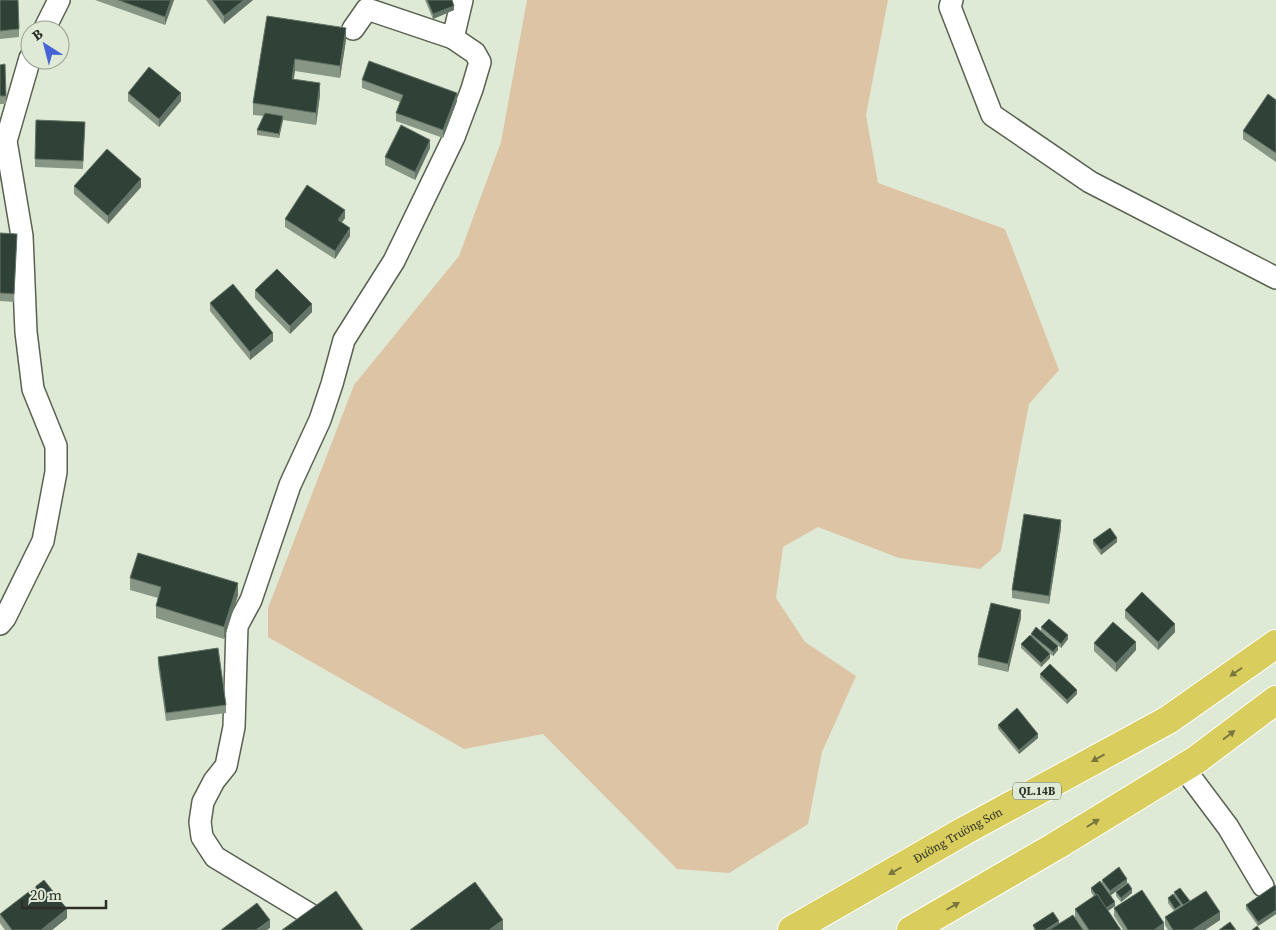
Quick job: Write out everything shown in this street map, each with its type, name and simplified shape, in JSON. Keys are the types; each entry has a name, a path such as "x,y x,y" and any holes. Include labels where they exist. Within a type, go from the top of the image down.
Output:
{"highway":[{"name":"Đường Trường Sơn","path":"792,930 964,831 1168,720 1276,644"},
{"path":"911,930 1054,847 1196,760 1276,700"}],"street":[{"path":"49,20 59,0"},
{"path":"452,38 462,0"},
{"path":"952,0 950,7 992,115 1090,182 1276,278"},
{"path":"336,930 215,857 202,837 200,822 204,802 214,781 226,766 234,727 237,626 251,600 290,485 320,420 344,340 394,262 454,137 480,62 475,53 452,38 367,9 352,29"},
{"path":"0,624 5,618 44,541 56,472 56,446 33,389 26,332 22,236 6,141 27,70"},
{"path":"1183,768 1228,828 1263,886"}],"shaded area":[{"path":"527,0 888,0 866,115 878,183 1005,229 1059,370 1029,404 1001,551 980,569 899,558 818,527 783,547 776,598 805,642 856,676 822,752 808,824 729,873 677,869 543,734 464,749 268,637 268,608 354,385 459,256 501,142"}],"building":[{"path":"0,0 18,0 19,29 0,31"},
{"path":"118,0 171,0 165,17"},
{"path":"212,0 244,0 224,16"},
{"path":"427,0 452,0 454,6 433,14"},
{"path":"267,16 346,28 340,66 295,59 292,79 320,83 316,113 253,103"},
{"path":"369,61 457,93 443,130 396,113 403,95 362,80"},
{"path":"5,64 6,96 0,96 0,65"},
{"path":"149,67 181,93 159,119 128,93"},
{"path":"1268,94 1276,100 1276,153 1243,131"},
{"path":"265,113 283,116 279,134 257,130"},
{"path":"36,120 85,122 83,161 35,159"},
{"path":"401,125 430,140 415,172 385,157"},
{"path":"107,149 141,179 108,216 74,186"},
{"path":"307,185 345,210 338,220 350,228 335,251 285,219"},
{"path":"0,233 17,234 14,294 0,293"},
{"path":"277,269 312,304 290,326 255,290"},
{"path":"233,284 273,333 250,352 210,303"},
{"path":"1024,514 1061,520 1049,596 1012,590"},
{"path":"1110,528 1117,538 1101,550 1093,540"},
{"path":"138,553 238,583 224,627 156,606 161,587 130,578"},
{"path":"1142,592 1175,624 1158,642 1125,610"},
{"path":"991,603 1021,610 1008,664 978,657"},
{"path":"1049,619 1068,635 1061,644 1041,627"},
{"path":"1113,622 1136,642 1116,663 1094,643"},
{"path":"1036,627 1058,646 1053,652 1031,634"},
{"path":"1030,635 1050,654 1041,663 1021,644"},
{"path":"218,648 226,705 166,713 158,657"},
{"path":"1050,664 1077,690 1067,700 1040,674"},
{"path":"1017,708 1038,734 1019,750 998,725"},
{"path":"1119,867 1127,879 1110,891 1102,880"},
{"path":"44,880 67,909 41,930 12,930 0,914"},
{"path":"1100,881 1115,902 1106,908 1091,888"},
{"path":"475,882 503,920 489,930 410,930"},
{"path":"1128,883 1132,889 1121,898 1116,892"},
{"path":"1275,885 1276,910 1258,922 1246,905"},
{"path":"1180,888 1190,901 1183,905 1174,892"},
{"path":"1142,890 1164,923 1154,930 1128,930 1114,908"},
{"path":"336,891 363,930 282,930"},
{"path":"1206,891 1220,912 1192,930 1173,930 1165,917"},
{"path":"1097,894 1121,930 1089,930 1075,909"},
{"path":"1173,894 1181,905 1175,909 1168,898"},
{"path":"257,903 270,920 256,930 221,930"},
{"path":"1053,912 1059,921 1045,930 1036,930 1033,925"},
{"path":"1073,915 1083,930 1049,930"},
{"path":"1230,922 1236,930 1219,930"},
{"path":"1257,926 1260,930 1252,930"}]}
